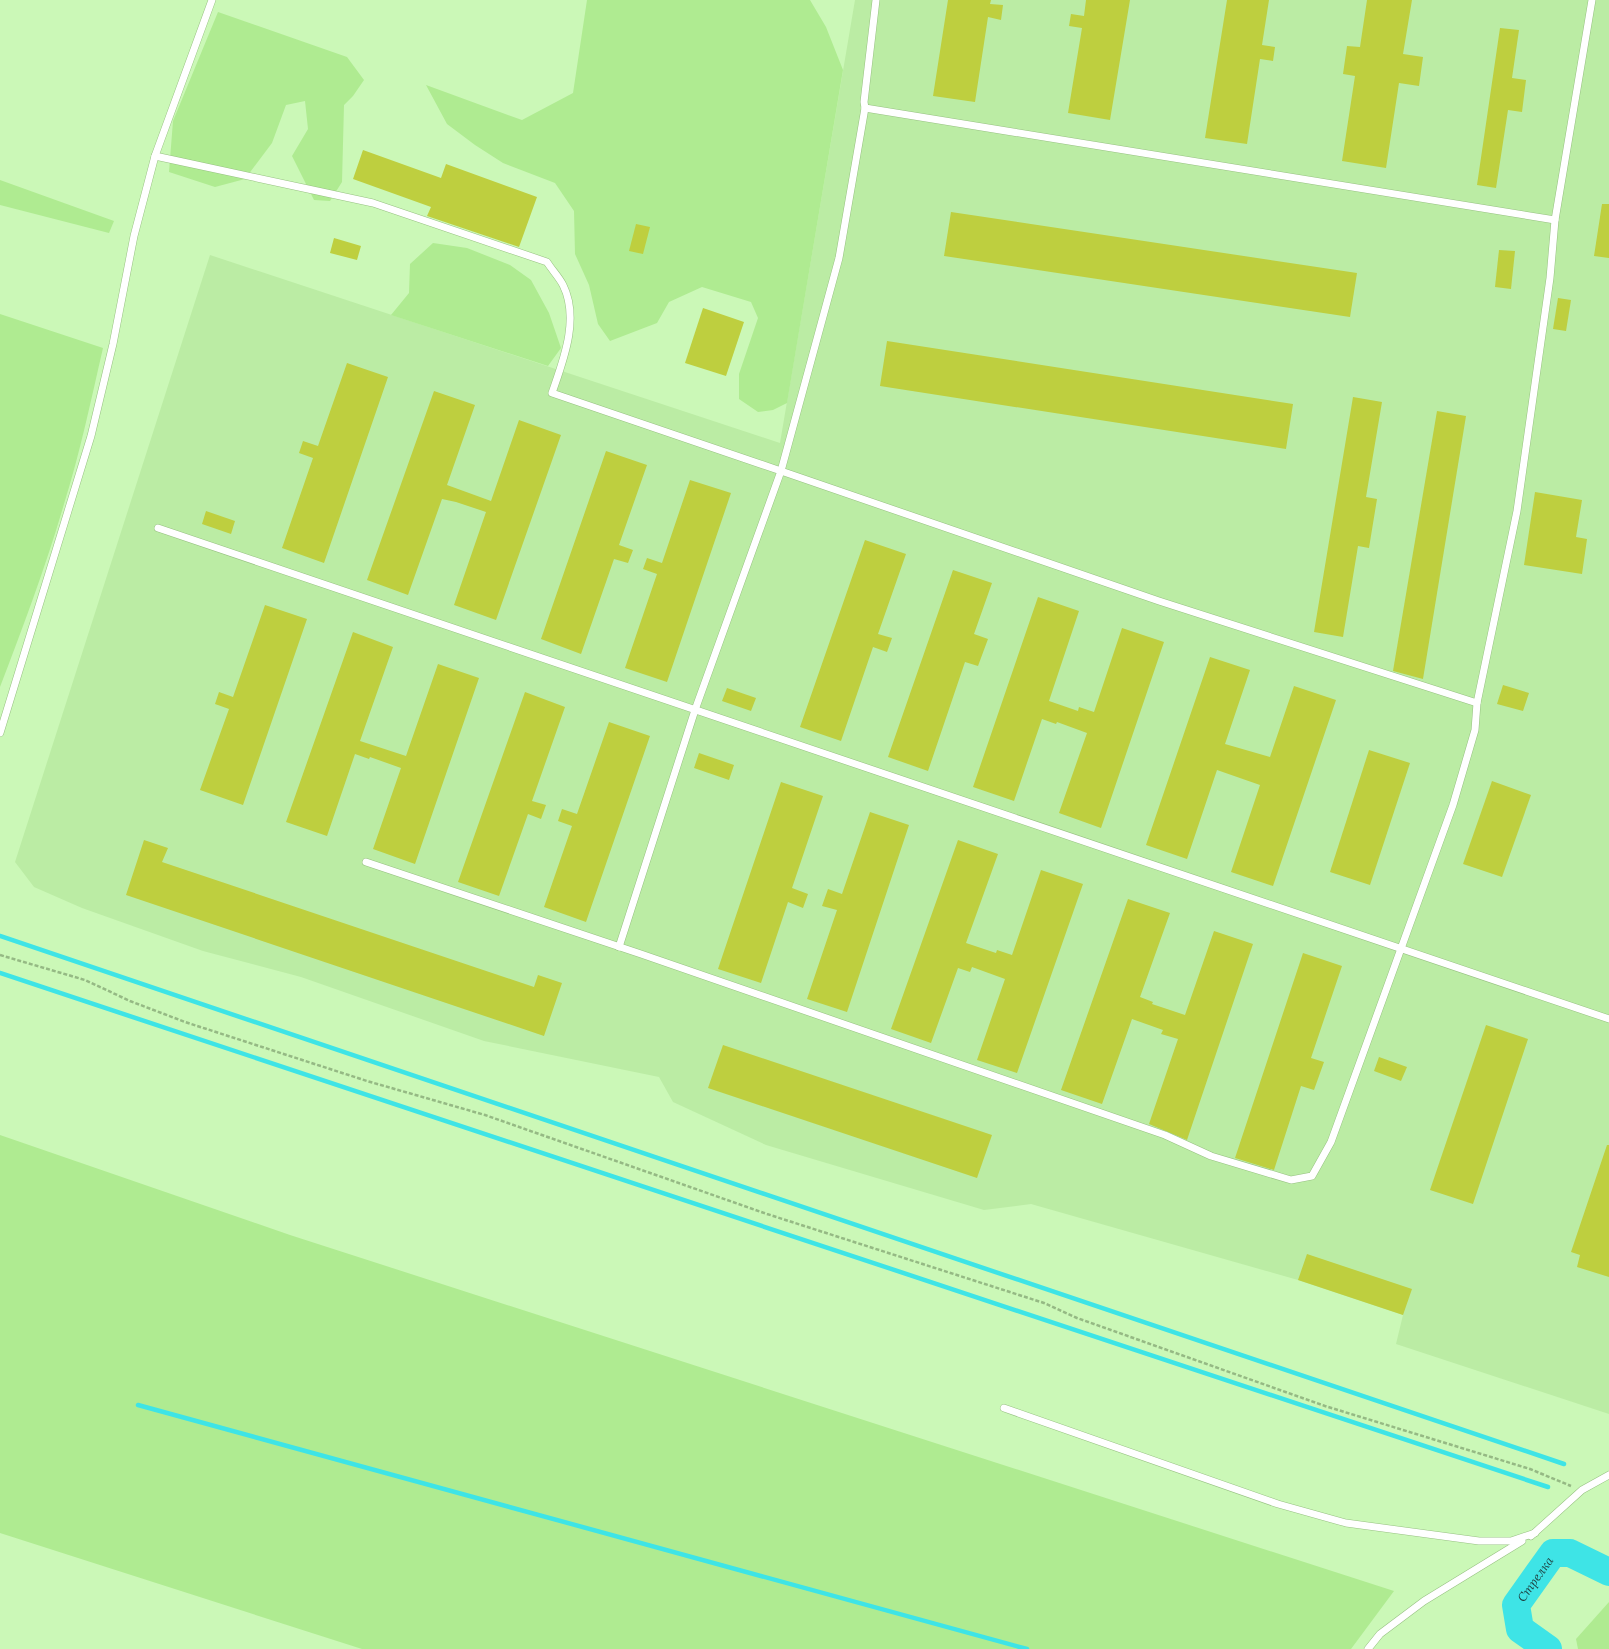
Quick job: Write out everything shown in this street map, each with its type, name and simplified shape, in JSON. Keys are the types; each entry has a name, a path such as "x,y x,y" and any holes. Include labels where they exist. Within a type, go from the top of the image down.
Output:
{"lane":[{"path":"0,733 91,436 113,344 134,236 154,156 212,0"},
{"path":"619,947 696,710 781,471 839,258 866,108 864,102 876,0"},
{"path":"366,862 619,947 1165,1135 1211,1156 1291,1180 1312,1176 1331,1142 1453,805 1475,730 1477,703 1517,511 1550,278 1555,220 1592,0"},
{"path":"866,108 1555,220"},
{"path":"154,156 373,203 547,262 563,286 570,310 568,339 552,393 1160,601 1477,703"},
{"path":"158,528 1609,1019"},
{"path":"1004,1408 1278,1504 1346,1524 1479,1541 1511,1541 1535,1533"},
{"path":"1368,1649 1380,1634 1424,1601 1535,1533 1582,1490 1609,1475"}],"path":[{"path":"0,955 85,980 130,1001 185,1022 367,1081 485,1115 767,1214 1044,1303 1077,1318 1325,1406 1530,1469 1582,1490"}],"shaded area":[{"path":"587,0 810,0 826,27 843,70 787,403 773,410 758,412 739,399 739,374 758,318 751,302 702,287 669,302 657,323 610,341 598,324 589,285 575,254 574,211 555,183 503,163 475,145 447,124 426,85 522,120 573,93"},
{"path":"855,0 1609,0 1609,1414 1396,1344 1403,1315 1298,1280 1031,1204 984,1210 766,1145 673,1102 659,1077 484,1041 301,977 203,951 82,908 34,887 15,862 210,255 780,443"},
{"path":"218,12 347,57 364,80 353,96 344,105 342,182 330,201 314,200 292,156 308,129 305,101 286,105 272,143 245,179 215,187 169,172 173,121"},
{"path":"0,180 114,221 109,233 0,205"},
{"path":"433,243 467,248 510,265 531,280 549,313 561,348 548,366 391,315 409,293 410,264"},
{"path":"0,314 103,348 70,485 50,550 0,687"},
{"path":"0,1135 290,1235 1394,1591 1351,1649 362,1649 0,1533"},
{"path":"1609,1602 1609,1649 1578,1649 1576,1639"}],"building":[{"path":"948,0 991,0 990,4 1003,5 1001,20 988,17 975,102 933,96"},
{"path":"1086,0 1130,0 1110,120 1068,113 1082,28 1069,26 1071,14 1084,16"},
{"path":"1227,0 1269,0 1262,45 1275,47 1273,61 1260,59 1247,144 1205,138"},
{"path":"1367,0 1412,0 1403,54 1423,57 1419,86 1399,83 1386,168 1342,161 1355,76 1343,74 1347,46 1360,47"},
{"path":"1500,28 1519,30 1512,78 1526,80 1522,112 1508,110 1496,188 1477,185"},
{"path":"363,150 441,178 446,164 537,197 519,247 427,216 431,207 353,179"},
{"path":"1602,204 1609,204 1609,258 1594,256"},
{"path":"951,212 1357,273 1350,317 944,256"},
{"path":"636,224 650,227 643,254 629,251"},
{"path":"334,238 361,246 357,260 330,253"},
{"path":"1499,250 1515,251 1511,289 1495,287"},
{"path":"1558,298 1571,300 1566,331 1553,329"},
{"path":"703,308 744,322 726,376 685,363"},
{"path":"887,341 1293,404 1286,449 880,386"},
{"path":"347,363 388,377 324,563 282,548 313,458 299,453 303,441 318,446"},
{"path":"434,391 475,405 447,485 491,501 519,420 561,435 496,620 454,605 486,512 456,502 442,499 408,595 367,580"},
{"path":"1353,397 1382,402 1366,497 1377,499 1369,548 1358,546 1343,637 1314,632"},
{"path":"1437,411 1466,416 1423,679 1393,671"},
{"path":"606,451 647,465 619,545 633,550 628,563 614,559 581,654 541,639"},
{"path":"690,480 731,493 667,682 625,668 657,574 643,569 647,558 662,563"},
{"path":"1535,492 1582,500 1576,537 1587,539 1582,574 1524,565"},
{"path":"206,511 235,521 231,534 202,524"},
{"path":"865,540 906,554 878,634 892,638 887,652 873,647 841,741 800,727"},
{"path":"953,570 992,583 974,634 988,639 978,666 965,662 928,771 888,757"},
{"path":"1038,597 1079,611 1049,701 1078,711 1079,707 1094,712 1122,628 1164,642 1101,828 1059,813 1087,733 1057,722 1056,724 1042,719 1014,801 973,787"},
{"path":"265,605 307,619 243,805 200,790 229,709 215,704 219,692 233,697"},
{"path":"353,632 393,647 360,741 406,756 438,664 479,678 415,864 373,849 401,768 370,757 369,759 355,754 327,836 286,822"},
{"path":"1210,657 1250,670 1225,744 1270,757 1294,686 1336,700 1273,886 1231,872 1260,785 1217,770 1187,859 1146,845"},
{"path":"1503,685 1529,693 1523,711 1497,704"},
{"path":"727,688 756,698 751,711 722,701"},
{"path":"525,692 565,707 532,801 546,805 541,819 528,814 499,896 458,882"},
{"path":"609,722 650,736 586,922 544,907 572,826 558,821 562,809 577,814"},
{"path":"1369,750 1410,763 1370,885 1330,872"},
{"path":"699,753 734,765 729,780 694,768"},
{"path":"1492,781 1531,795 1502,877 1463,864"},
{"path":"781,782 823,796 792,888 808,894 803,908 788,902 761,983 718,969"},
{"path":"870,812 909,825 847,1012 807,999 837,910 822,906 828,889 842,894"},
{"path":"144,840 168,848 162,862 534,987 538,975 562,983 544,1036 126,895"},
{"path":"958,840 998,854 966,943 996,953 997,950 1012,955 1041,870 1083,884 1017,1073 977,1060 1005,979 972,967 970,972 958,968 931,1043 891,1029"},
{"path":"1128,899 1170,913 1140,997 1153,1002 1152,1004 1185,1015 1214,931 1253,944 1187,1140 1149,1124 1178,1039 1161,1034 1163,1030 1132,1019 1102,1104 1061,1090"},
{"path":"1303,953 1342,966 1311,1058 1324,1062 1314,1090 1301,1086 1274,1170 1235,1158"},
{"path":"1486,1025 1528,1039 1473,1204 1430,1190"},
{"path":"723,1045 992,1135 977,1178 708,1088"},
{"path":"1379,1057 1407,1067 1401,1081 1374,1071"},
{"path":"1607,1145 1609,1145 1609,1277 1577,1267 1580,1255 1571,1252"},
{"path":"1307,1254 1412,1289 1403,1315 1298,1280"}],"waterway":[{"path":"0,936 1564,1464"},
{"path":"0,973 1548,1487"},
{"path":"138,1405 1027,1649"},
{"name":"Стрелка","path":"1548,1649 1520,1629 1516,1605 1553,1553 1570,1553 1609,1572"}]}
